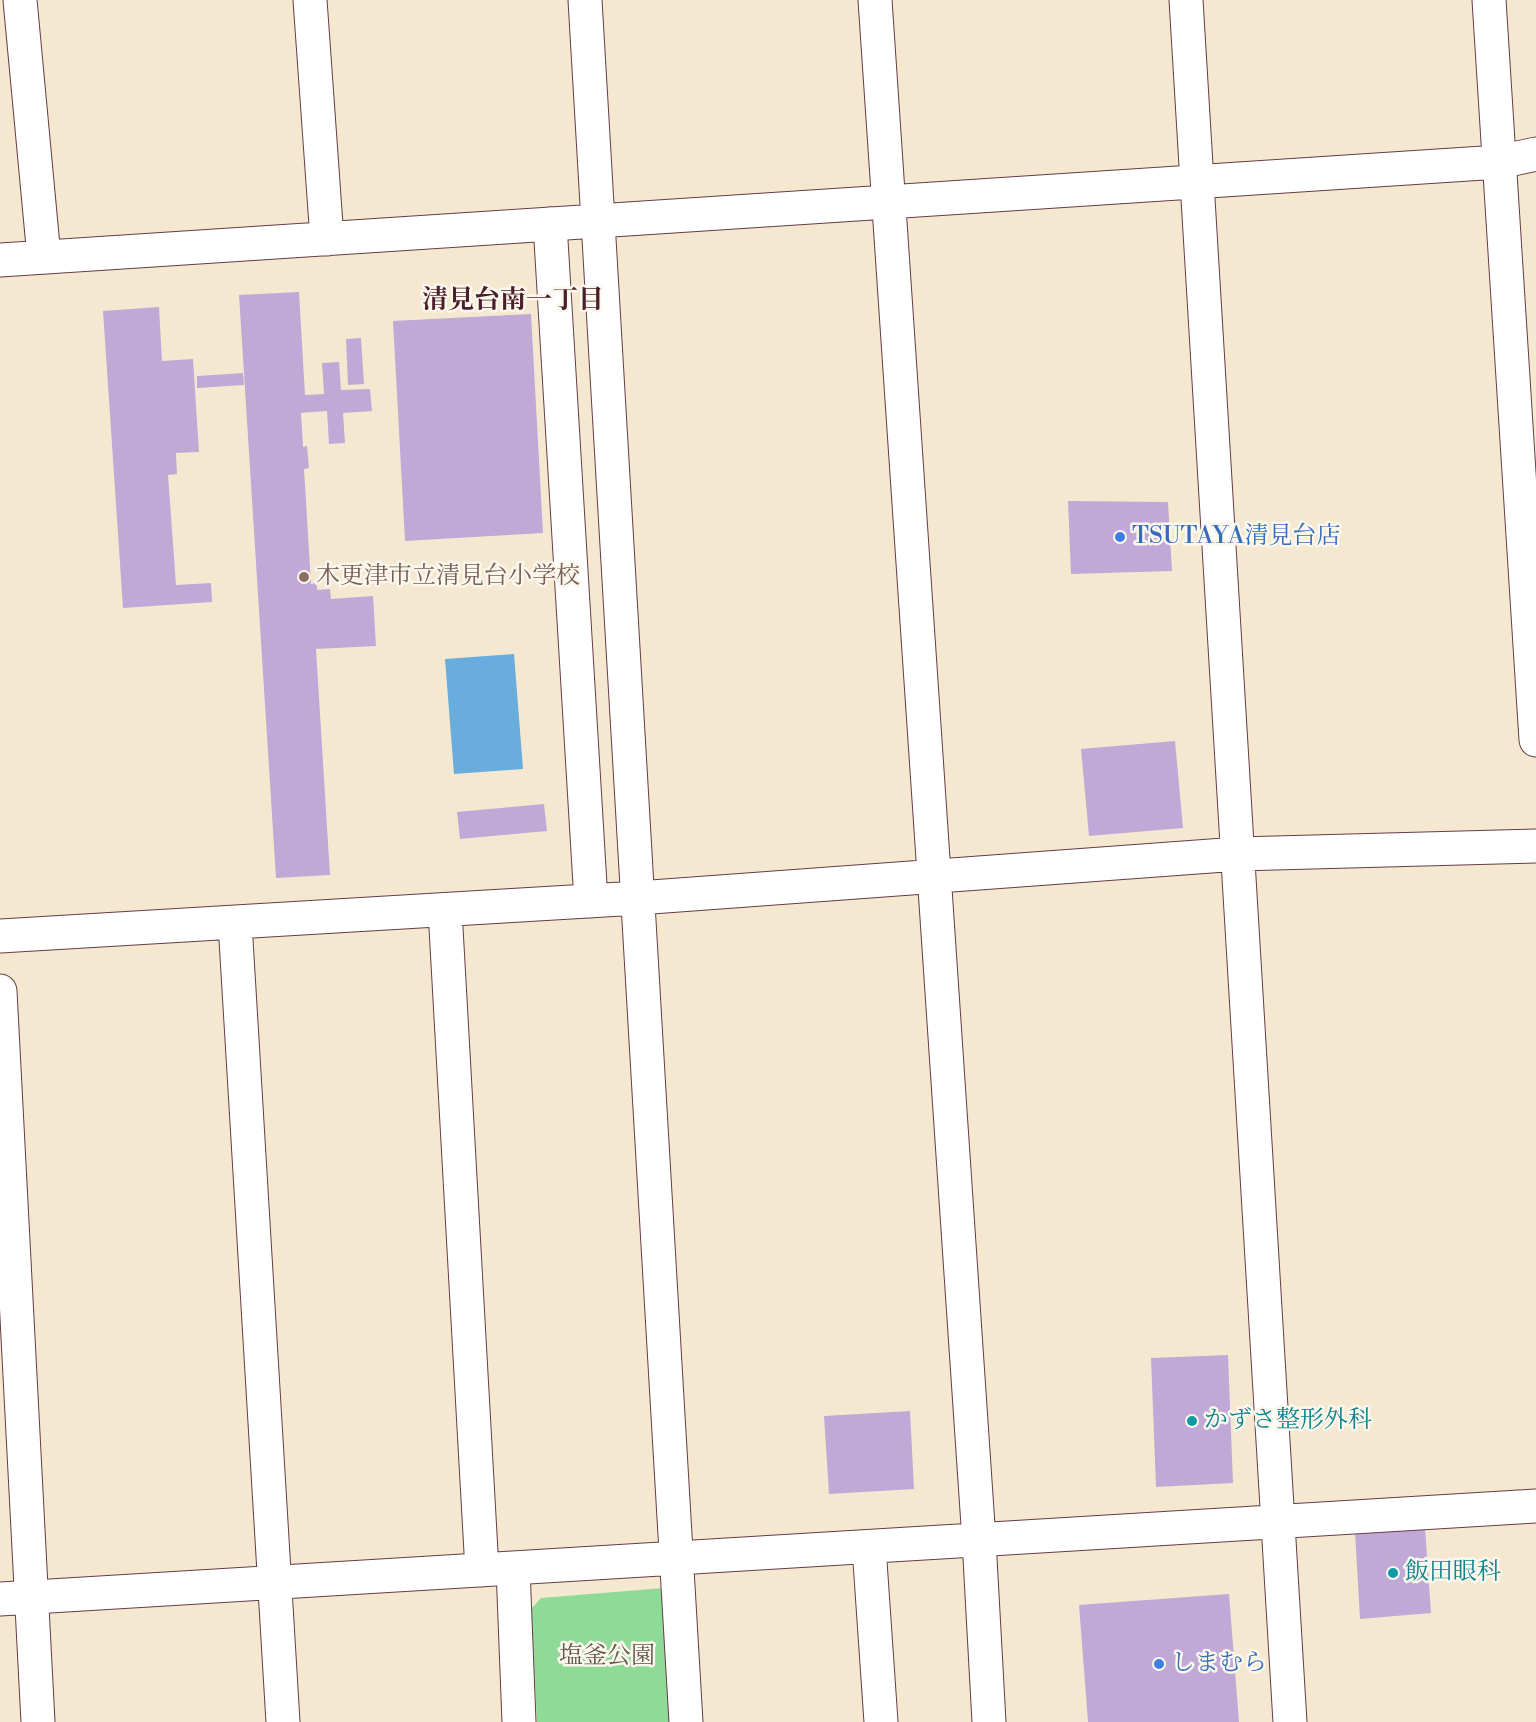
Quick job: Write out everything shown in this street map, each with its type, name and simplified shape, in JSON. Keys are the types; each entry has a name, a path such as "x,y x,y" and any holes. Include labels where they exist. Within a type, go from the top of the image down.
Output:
{"street":[{"path":"20,0 44,257"},
{"path":"310,0 327,239"},
{"path":"585,0 686,1722"},
{"path":"875,0 979,1540 989,1722"},
{"path":"1186,0 1290,1722"},
{"path":"1489,0 1499,162 1528,484 1536,740"},
{"path":"0,260 1198,183 1499,162 1536,154"},
{"path":"550,224 591,901"},
{"path":"0,936 638,898 1238,854 1536,846"},
{"path":"445,910 498,1569 519,1722"},
{"path":"235,923 284,1722"},
{"path":"0,991 16,1598 38,1722"},
{"path":"16,1598 1536,1506"},
{"path":"869,1546 881,1722"}],"green space":[{"name":"塩釜公園","path":"664,1588 679,1722 537,1722 531,1609 541,1598"}],"water":[{"path":"514,654 523,769 454,774 445,659"}],"building":[{"path":"299,292 305,395 324,394 322,363 339,362 341,390 370,389 372,411 343,413 345,443 329,444 327,411 301,413 303,447 307,446 309,468 304,469 311,584 317,583 317,590 330,589 331,599 373,596 376,646 316,649 330,875 276,878 239,295"},
{"path":"159,307 162,361 193,359 199,452 176,453 177,474 168,475 176,585 211,583 212,602 123,608 103,311"},
{"path":"531,314 543,533 405,541 393,321"},
{"path":"361,338 364,384 348,385 346,339"},
{"path":"243,373 244,385 197,388 197,376"},
{"name":"TSUTAYA清見台店","path":"1068,501 1168,502 1172,571 1071,574"},
{"path":"1175,741 1183,828 1089,836 1081,749"},
{"path":"544,804 547,831 460,839 457,812"},
{"name":"かずさ整形外科","path":"1228,1355 1233,1483 1156,1487 1151,1358"},
{"path":"910,1411 914,1489 829,1494 824,1416"},
{"name":"飯田眼科","path":"1425,1528 1431,1613 1360,1619 1355,1532"},
{"name":"しまむら","path":"1229,1594 1239,1722 1088,1722 1079,1605"}],"place":[{"name":"TSUTAYA清見台店","path":"1120,537"},
{"name":"木更津市立清見台小学校","path":"304,577"},
{"name":"かずさ整形外科","path":"1192,1421"},
{"name":"飯田眼科","path":"1393,1573"},
{"name":"しまむら","path":"1159,1664"}],"district":[{"name":"清見台南一丁目","path":"513,302"}]}
